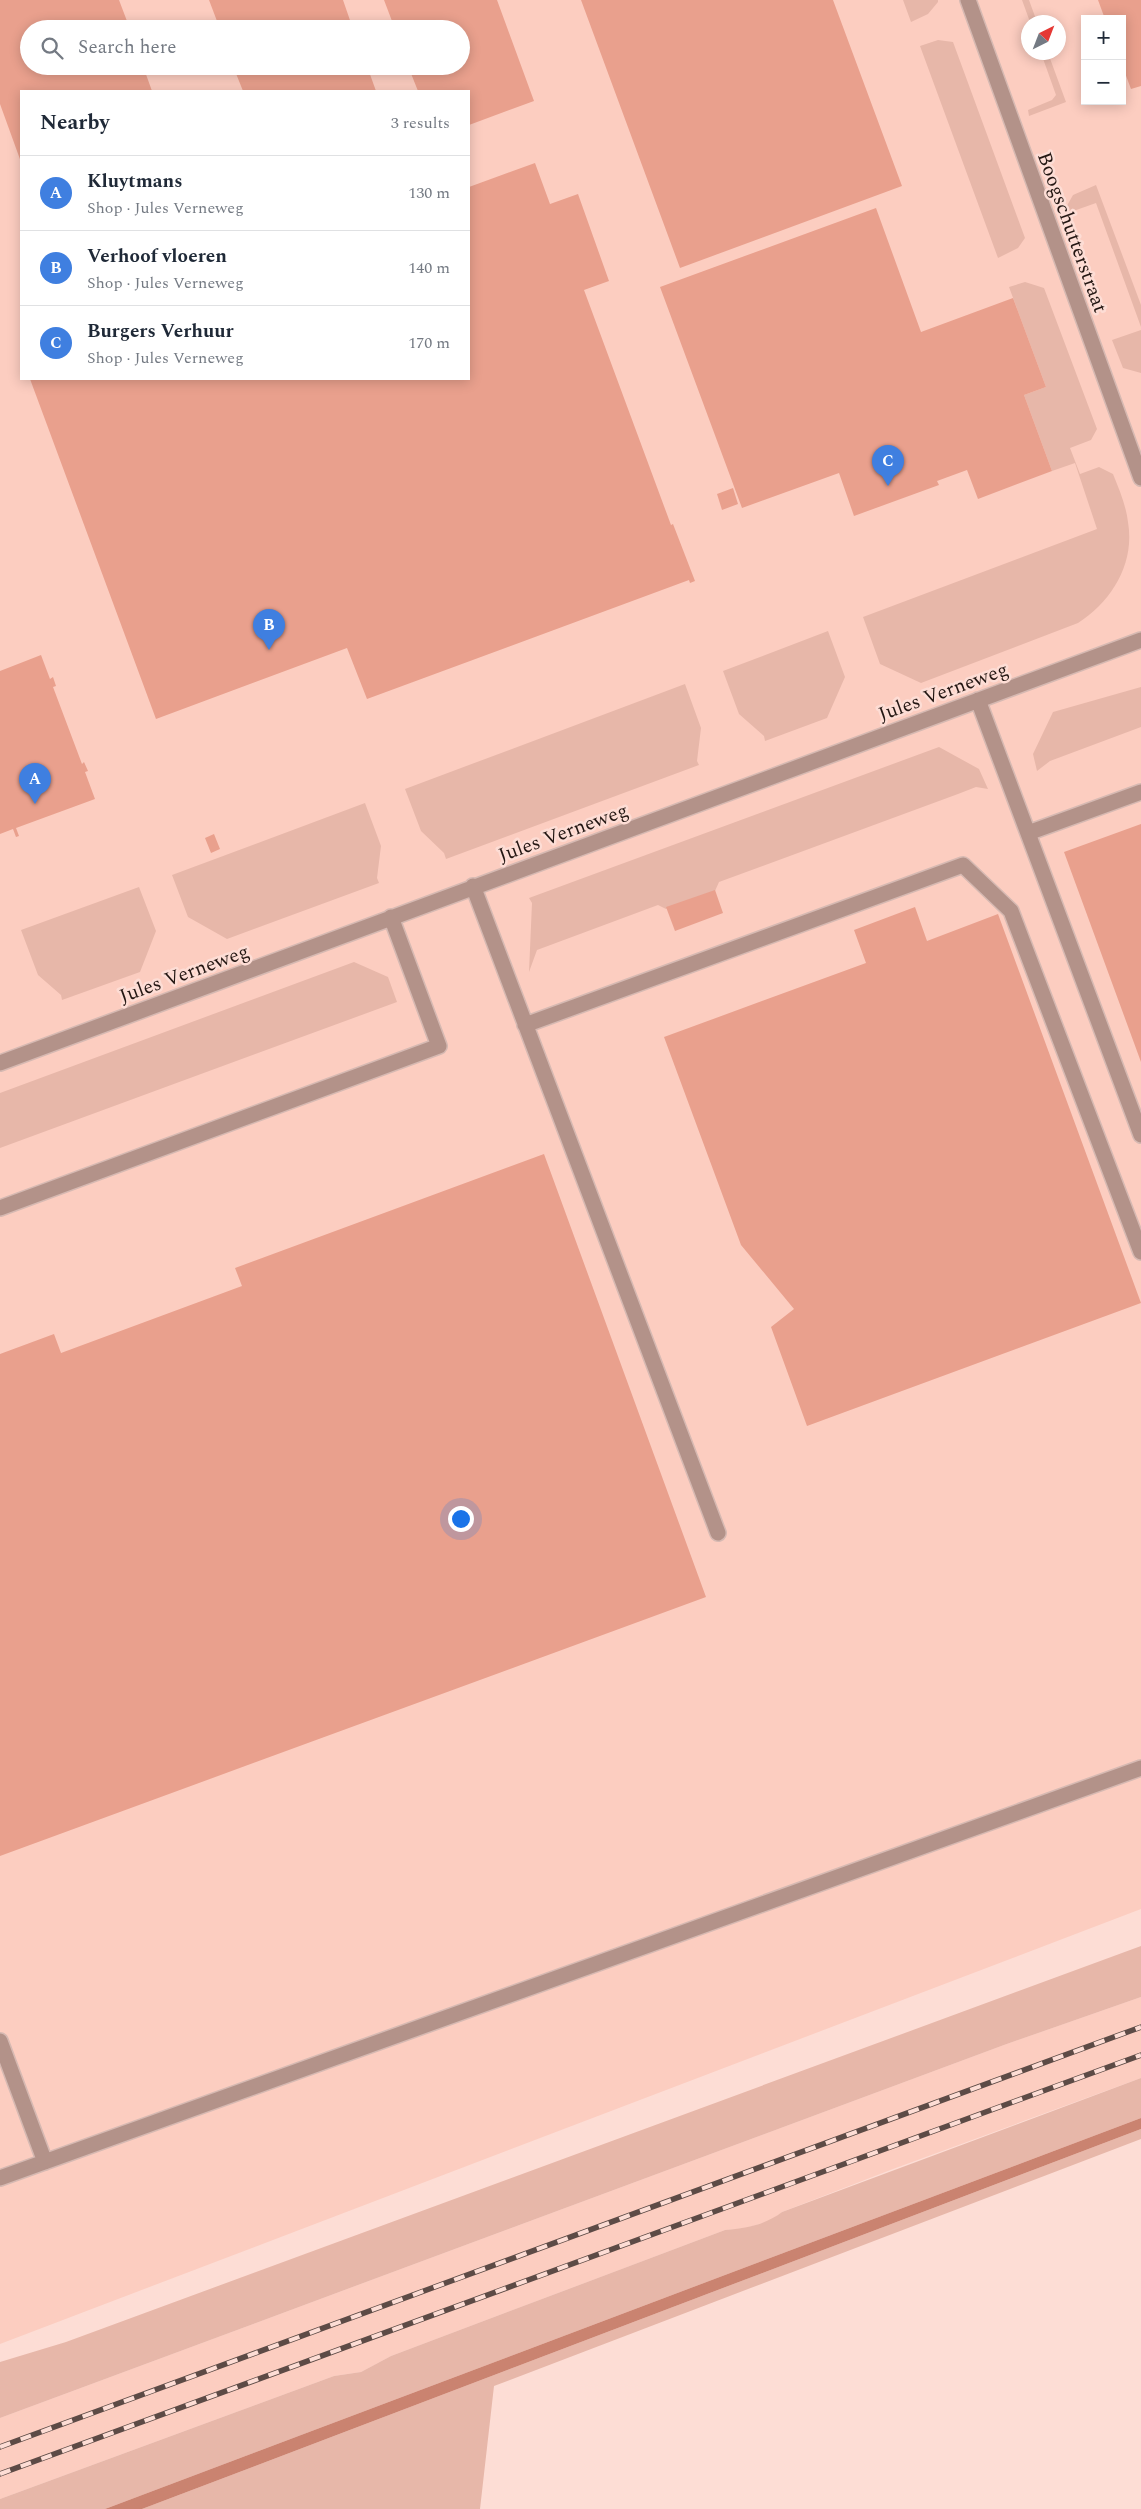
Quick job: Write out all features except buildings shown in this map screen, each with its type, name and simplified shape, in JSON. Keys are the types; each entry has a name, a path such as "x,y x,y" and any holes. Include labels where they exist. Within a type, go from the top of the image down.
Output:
{"street":[{"name":"Boogschutterstraat","path":"968,0 1141,478"},
{"name":"Jules Verneweg","path":"0,1063 473,886 1141,640"},
{"path":"978,700 1141,1135"},
{"path":"1028,833 1141,792"},
{"path":"525,1025 963,865 1012,911 1141,1252"},
{"path":"473,886 718,1533"},
{"path":"0,1208 439,1046 391,917"},
{"path":"0,2178 1141,1768"},
{"path":"0,2041 45,2162"}],"shaded area":[{"path":"0,0 1141,0 1141,1909 0,2344"},
{"path":"903,0 938,0 938,2 928,14 911,22"},
{"path":"1022,0 1029,0 1034,15 1027,15"},
{"path":"938,40 953,42 1025,238 1018,248 998,258 920,46"},
{"path":"1044,60 1051,60 1066,102 1029,116 1028,110 1052,100 1056,95"},
{"path":"1096,185 1141,305 1141,327 1096,203 1065,214 1064,211 1073,195"},
{"path":"1025,282 1044,288 1097,429 1091,440 1070,448 1080,474 1099,467 1113,474 1127,516 1128,552 1124,567 1111,592 1101,604 1078,623 921,683 880,664 863,617 1097,529 1075,463 1052,471 1024,395 1046,387 1009,287"},
{"path":"1141,330 1141,373 1123,368 1112,340"},
{"path":"828,631 845,677 827,718 765,741 764,736 739,714 723,671"},
{"path":"685,684 701,728 697,761 699,765 446,859 444,853 421,831 405,789"},
{"path":"1141,687 1141,727 1050,761 1037,771 1033,754 1053,712"},
{"path":"939,747 979,769 988,789 976,787 719,882 715,891 666,909 658,905 537,950 529,972 532,903 529,898"},
{"path":"365,803 381,846 377,878 379,883 227,939 188,917 172,875"},
{"path":"139,887 156,931 140,972 62,1000 61,995 38,975 21,930"},
{"path":"354,962 388,977 397,1002 0,1148 0,1093"},
{"path":"1141,1946 1141,1997 1004,2045 0,2418 0,2362 66,2342"},
{"path":"1141,1997 1141,2078 893,2169 782,2212 773,2219 763,2223 746,2228 725,2230 391,2356 361,2372 334,2376 0,2499 0,2418 1004,2045"},
{"path":"1141,2078 1141,2118 105,2509 0,2509 0,2499 334,2376 361,2372 391,2356 725,2230 762,2223 782,2212"},
{"path":"1141,2118 1141,2129 142,2509 105,2509"},
{"path":"1141,2129 1141,2139 494,2386 480,2509 142,2509"}],"railway":[{"path":"0,2447 1141,2027"},
{"path":"0,2474 1141,2055"}],"place":[{"name":"Burgers Verhuur","path":"888,486"},
{"name":"Verhoof vloeren","path":"269,650"},
{"name":"Kluytmans","path":"35,804"}]}
